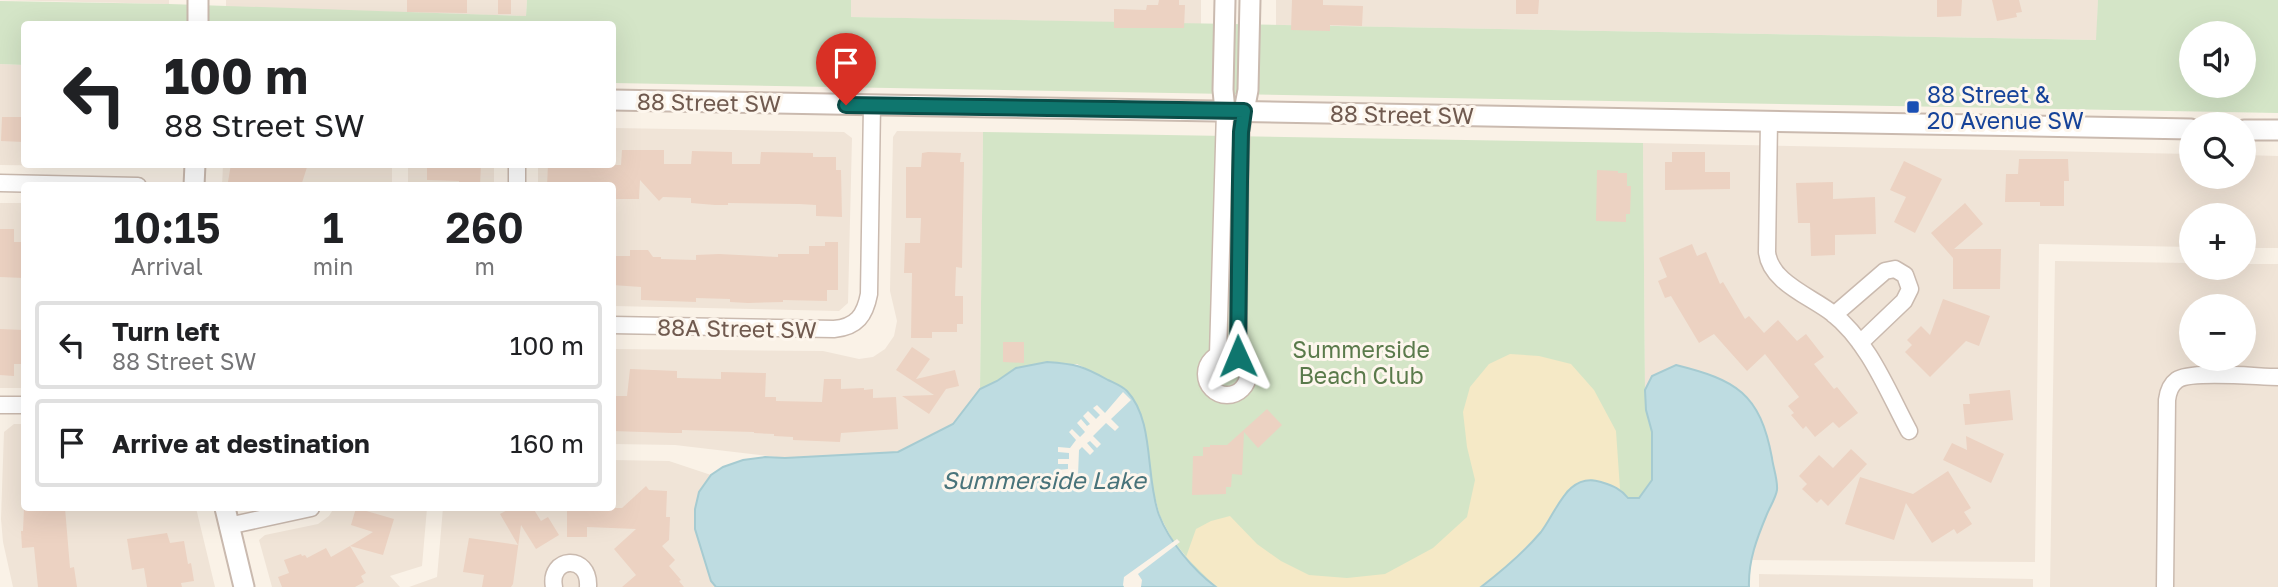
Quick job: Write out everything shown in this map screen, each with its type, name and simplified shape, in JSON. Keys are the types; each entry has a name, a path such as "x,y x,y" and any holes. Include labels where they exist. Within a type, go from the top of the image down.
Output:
{"street":[{"path":"198,0 198,21"},
{"path":"1225,0 1223,90 1235,111 1241,132 1238,356"},
{"path":"1218,355 1235,111 1248,90 1250,0"},
{"name":"88 Street SW","path":"616,100 2179,129"},
{"name":"88A Street SW","path":"616,325 834,330 851,326 859,320 867,306 869,293 872,105"},
{"path":"1769,121 1768,261 1775,274 1834,315 1860,343 1909,431"},
{"path":"2256,130 2278,130"},
{"path":"0,183 21,183"},
{"path":"1834,315 1885,271 1895,269 1905,275 1910,289 1904,301 1860,343"},
{"path":"1224,353 1238,356 1247,367 1247,381 1239,392 1226,396 1212,390 1206,378 1208,365 1218,355 1224,353"},
{"path":"2165,587 2167,400 2171,386 2182,378 2196,375 2278,377"},
{"path":"0,405 21,405"},
{"path":"244,587 226,517 283,511"},
{"path":"554,587 554,573 569,563 585,569 588,587"}],"shaded area":[{"path":"0,0 169,0 169,4"},
{"path":"226,0 527,0 526,16 226,7"},
{"path":"851,0 1201,0 1201,24 851,17"},
{"path":"1276,0 2098,0 2097,40 1276,25"},
{"path":"0,64 21,65 21,165 0,165"},
{"path":"616,128 844,132 852,138 848,303 839,311 616,306 616,182 538,182 538,168 616,168"},
{"path":"897,131 983,132 980,389 953,424 898,452 855,455 785,458 675,445 616,444 616,349 823,351 859,359 873,357 885,349 894,336 897,321 890,291 893,137"},
{"path":"1643,143 2179,154 2179,189 2256,189 2256,155 2278,156 2278,248 2256,248 2256,203 2179,203 2179,247 2039,244 2035,562 1751,560 1757,537 1652,376 1645,390"},
{"path":"223,168 392,168 392,182 222,182"},
{"path":"408,168 494,168 494,182 408,182"},
{"path":"0,203 21,203 21,388 0,388"},
{"path":"2055,261 2179,263 2179,280 2256,280 2256,264 2278,264 2278,587 2050,587"},
{"path":"14,424 21,424 21,511 197,511 215,587 13,587 1,519 4,432"},
{"path":"616,460 669,461 711,475 699,493 695,529 711,581 716,587 409,587 437,577 443,511 616,511"},
{"path":"332,511 427,511 422,566 390,576 400,587 272,587 259,540 265,535 318,524"},
{"path":"1759,574 2033,579 2033,587 1759,587"}],"green space":[{"path":"527,0 851,0 851,17 2096,40 2098,0 2278,0 2278,113 616,83 616,21 21,21 21,65 0,64 0,1 526,16"},
{"name":"Summerside Beach Club","path":"983,132 1643,143 1645,390 1646,410 1652,432 1652,480 1639,498 1628,498 1577,482 1481,587 1216,587 1195,568 1172,539 1160,516 1126,389 1077,364 1016,368 980,389"}],"sand":[{"path":"1510,354 1539,356 1571,364 1594,390 1616,431 1620,489 1592,479 1567,490 1540,533 1481,587 1216,587 1186,557 1196,529 1211,521 1230,516 1257,544 1281,561 1309,575 1347,578 1385,574 1433,548 1467,517 1475,480 1467,447 1463,412 1470,387 1489,364"}],"water":[{"name":"Summerside Lake","path":"1047,362 1085,369 1127,391 1142,418 1155,500 1163,525 1183,554 1216,587 716,587 711,581 695,529 695,509 699,492 711,475 723,467 743,460 765,457 898,452 953,424 980,389 1016,368"},
{"path":"1676,365 1715,377 1742,393 1752,404 1767,436 1777,490 1754,550 1749,587 1481,587 1541,532 1565,495 1580,482 1601,482 1616,488 1628,498 1639,498 1652,480 1652,432 1646,410 1645,390 1652,376"}],"pier":[{"path":"1123,392 1131,400 1111,419 1119,427 1115,431 1106,423 1093,436 1101,444 1097,448 1090,441 1087,443 1094,451 1090,455 1082,447 1079,450 1078,476 1057,475 1057,470 1068,469 1068,464 1058,464 1058,459 1069,459 1069,453 1058,452 1058,447 1070,448 1076,440 1069,432 1072,429 1080,437 1085,432 1077,423 1081,419 1087,426 1090,424 1083,416 1088,411 1096,419 1100,415 1093,408 1097,405 1105,413"},
{"path":"1177,539 1180,542 1138,574 1142,580 1141,587 1124,587 1124,577"}],"building":[{"path":"407,0 467,0 467,13 407,12"},
{"path":"498,0 511,0 511,14 498,14"},
{"path":"1159,0 1179,0 1179,5 1185,5 1184,28 1114,28 1114,9 1146,10 1147,5 1158,5"},
{"path":"1292,0 1323,0 1323,5 1363,6 1362,26 1330,25 1330,31 1291,30"},
{"path":"1516,0 1539,0 1538,14 1516,14"},
{"path":"1937,0 1962,0 1961,16 1937,17"},
{"path":"1992,0 2019,0 2022,12 2016,13 2017,17 1997,21"},
{"path":"2,117 21,117 21,142 1,141"},
{"path":"622,150 664,150 664,164 691,164 692,151 732,152 732,164 760,164 761,152 813,153 813,157 836,157 836,170 841,170 842,217 816,216 816,205 715,205 691,203 691,198 663,197 659,201 640,180 639,199 616,199 616,182 547,182 548,168 616,168 616,165 621,165"},
{"path":"1672,152 1705,152 1705,172 1730,172 1730,189 1665,190 1665,162 1672,162"},
{"path":"922,153 961,153 960,162 964,162 962,268 956,267 955,296 963,296 963,324 957,324 957,332 932,332 932,338 911,338 912,273 904,273 905,243 920,243 921,218 906,218 906,167 921,167"},
{"path":"2019,159 2068,159 2069,181 2064,181 2064,206 2040,206 2040,202 2005,202 2006,174 2018,174"},
{"path":"1904,161 1942,179 1915,233 1894,222 1906,197 1890,190"},
{"path":"230,168 307,168 302,182 228,182"},
{"path":"427,168 481,168 480,182 427,180"},
{"path":"1597,170 1627,173 1627,186 1631,186 1630,214 1626,214 1626,222 1596,221"},
{"path":"1833,182 1833,199 1875,197 1876,234 1835,235 1835,255 1811,256 1810,223 1798,223 1796,183"},
{"path":"1965,203 1983,224 1954,249 2001,249 2000,289 1953,289 1953,258 1931,233"},
{"path":"0,229 14,229 14,242 21,242 21,278 0,277"},
{"path":"825,242 838,242 838,290 827,290 827,301 783,300 748,303 730,302 730,299 696,298 696,302 641,300 641,287 616,285 616,256 630,256 630,250 648,250 653,257 661,259 696,260 696,255 778,257 778,254 809,254 809,246 825,246"},
{"path":"1692,244 1697,256 1706,252 1720,284 1723,282 1745,319 1749,316 1764,333 1778,320 1797,341 1806,334 1824,357 1814,364 1858,413 1839,428 1833,422 1815,437 1806,426 1803,429 1791,415 1794,413 1788,406 1799,397 1765,354 1747,371 1714,334 1699,343 1671,296 1665,298 1658,281 1667,277 1659,258"},
{"path":"1943,299 1990,316 1979,346 1966,341 1930,377 1905,352 1912,345 1907,340 1921,326 1930,335"},
{"path":"0,329 21,330 21,364 14,364 14,376 0,375"},
{"path":"1003,342 1024,342 1024,363 1003,362"},
{"path":"912,347 930,359 916,379 955,370 959,386 946,389 929,414 902,396 934,395 896,370"},
{"path":"630,369 677,371 677,378 721,379 721,372 766,373 765,397 776,397 776,401 822,402 824,379 841,379 841,389 873,389 873,398 896,397 898,429 841,433 840,442 793,440 793,437 754,432 616,431 616,396 627,396"},
{"path":"2010,390 2013,420 1965,425 1963,404 1970,404 1969,394"},
{"path":"1267,409 1282,425 1258,448 1244,432 1242,475 1232,474 1231,487 1226,487 1226,494 1192,495 1193,456 1203,456 1203,447 1227,445"},
{"path":"1966,436 2004,454 1991,483 1943,460 1952,443 1967,450"},
{"path":"1851,449 1867,464 1828,506 1821,499 1817,503 1802,489 1807,484 1799,476 1819,455 1833,468"},
{"path":"1948,471 1971,508 1964,512 1972,524 1957,534 1954,529 1932,543 1906,503 1894,540 1845,524 1860,477 1913,494"},
{"path":"646,486 649,490 667,491 669,540 662,546 675,560 669,566 684,587 622,587 636,575 614,549 636,529 587,527 587,537 567,537 567,511 616,511 616,508 622,508"},
{"path":"24,511 65,511 70,568 74,567 77,587 38,587 34,547 22,548"},
{"path":"355,511 366,511 394,519 383,555 350,546 373,532 351,525"},
{"path":"506,511 535,511 541,521 548,517 559,535 536,549 521,525 513,584 511,587 482,587 484,575 463,572 469,538 518,545 500,514"},
{"path":"167,533 170,543 184,541 194,581 181,583 182,587 147,587 144,568 132,570 127,539"},
{"path":"350,546 366,573 361,576 364,582 355,587 282,587 278,577 289,573 284,560 301,554 307,558 326,548 331,557"}],"place":[{"name":"88 Street & 20 Avenue SW","path":"1913,107"}],"route":[{"path":"846,105 1244,111 1241,132 1238,356"}]}
